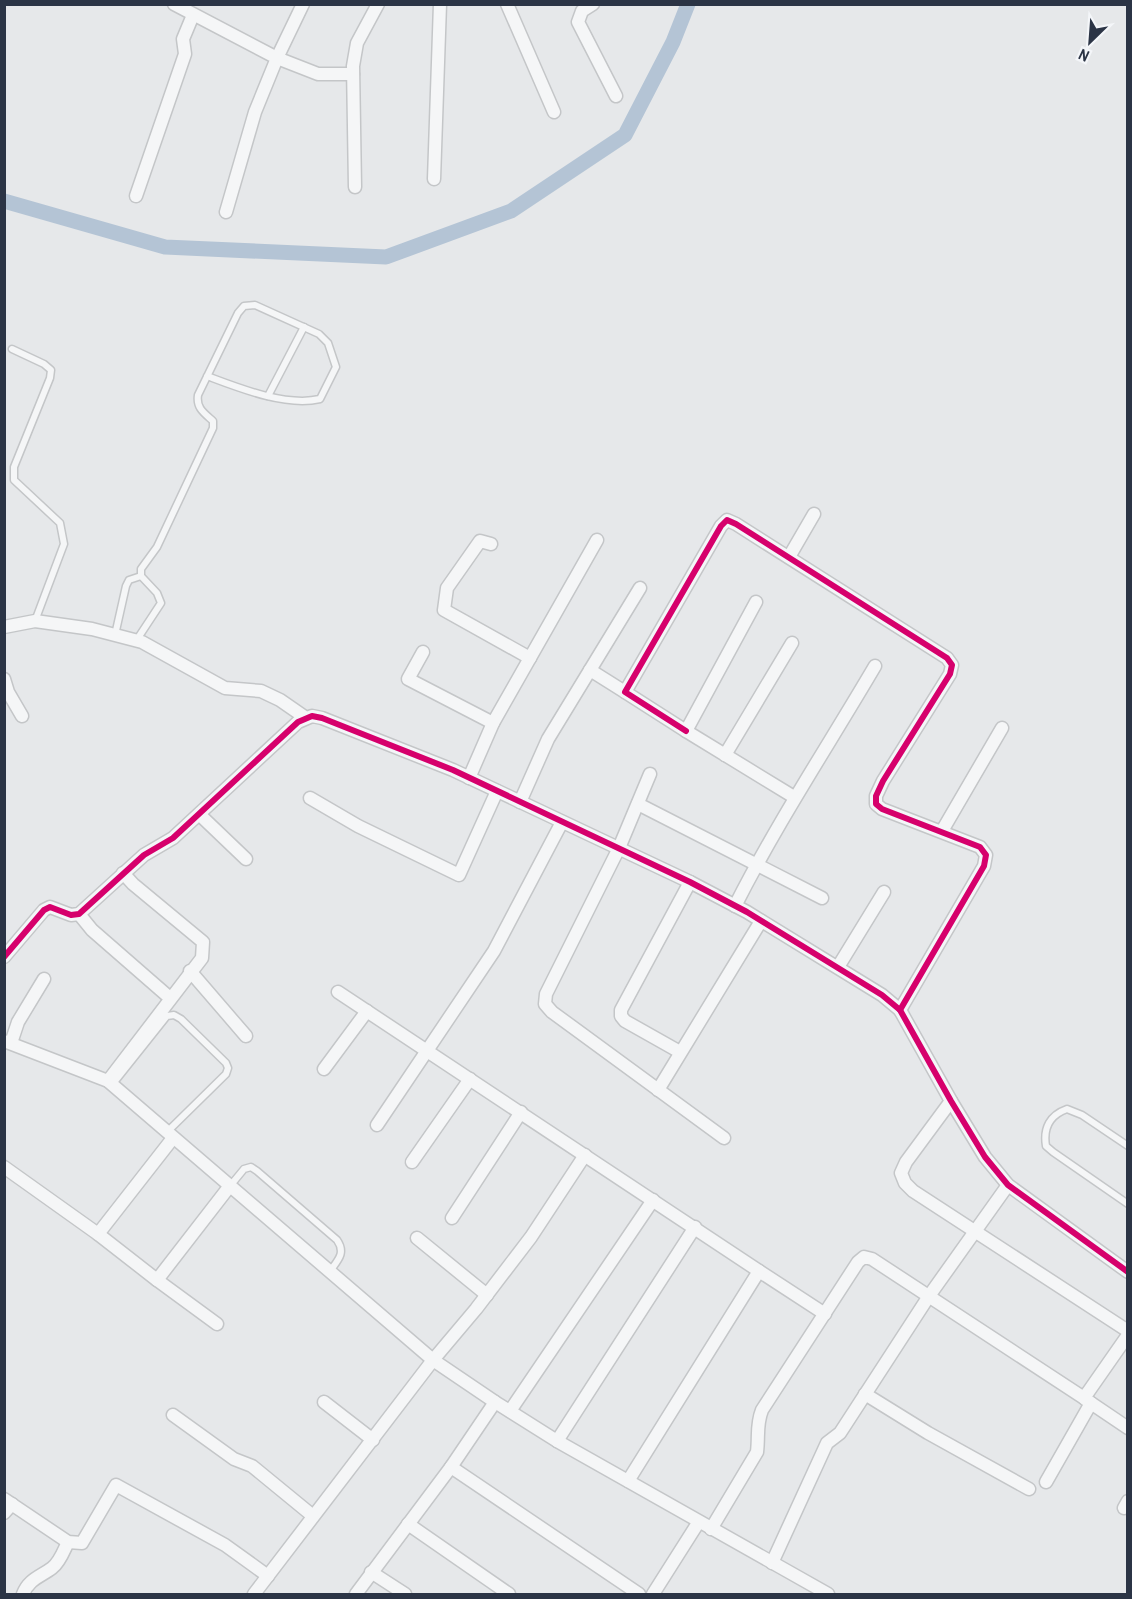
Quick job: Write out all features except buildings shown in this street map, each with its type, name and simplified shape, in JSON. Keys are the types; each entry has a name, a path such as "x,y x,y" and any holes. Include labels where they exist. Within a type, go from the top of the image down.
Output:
{"street":[{"path":"174,4 277,58 318,74 353,74"},
{"path":"226,212 255,112 277,58 303,4"},
{"path":"355,187 353,74 357,43 378,4"},
{"path":"434,179 440,4"},
{"path":"507,4 554,112"},
{"path":"593,4 582,11 578,22 616,96"},
{"path":"136,196 185,54 183,39 193,15"},
{"path":"789,557 814,514"},
{"path":"625,692 721,526 727,520 947,658 952,665 950,674 876,796 876,804 882,809 980,847 986,855 984,866 900,1010"},
{"path":"469,778 493,723 597,540"},
{"path":"490,544 480,541 447,588 444,610 530,658"},
{"path":"520,802 548,739 640,588"},
{"path":"686,731 756,602"},
{"path":"4,627 36,621 92,629 142,642 225,688 261,691 280,700 306,718"},
{"path":"725,755 792,643"},
{"path":"423,652 408,679 493,723"},
{"path":"735,906 756,863 875,666"},
{"path":"590,670 795,797"},
{"path":"4,679 8,692 22,717"},
{"path":"4,957 44,910 50,907 71,915 79,914 144,855 173,838 200,815 298,722 306,718 322,718 469,778 690,882 735,906 882,995 900,1010 985,1157 1008,1185 1128,1272"},
{"path":"942,831 1002,728"},
{"path":"650,774 619,848 546,994 545,1004 552,1012 724,1138"},
{"path":"310,798 358,826 459,875 497,791"},
{"path":"638,804 822,898"},
{"path":"200,815 246,859"},
{"path":"377,1125 494,951 562,822"},
{"path":"110,1083 201,958 203,942 123,873"},
{"path":"680,1052 625,1021 621,1016 621,1010 690,882"},
{"path":"838,967 884,892"},
{"path":"79,914 92,930 170,998"},
{"path":"658,1090 760,921"},
{"path":"190,971 246,1036"},
{"path":"44,979 8,1042 110,1083 434,1360 495,1402 557,1441 828,1594"},
{"path":"338,992 825,1314"},
{"path":"324,1069 367,1011"},
{"path":"412,1162 470,1079"},
{"path":"951,1101 906,1162 901,1173 905,1183 913,1191 1128,1333 1087,1400 1046,1482"},
{"path":"452,1218 521,1112"},
{"path":"98,1234 170,1135"},
{"path":"254,1594 531,1237 585,1155"},
{"path":"4,1167 98,1234 217,1324"},
{"path":"772,1563 827,1443 840,1433 929,1296 1008,1185"},
{"path":"157,1280 229,1187"},
{"path":"510,1411 653,1200"},
{"path":"557,1441 694,1227"},
{"path":"417,1238 487,1295"},
{"path":"711,1529 757,1452 759,1441 757,1423 762,1410 858,1262 864,1257 872,1259 1128,1428"},
{"path":"628,1481 759,1271"},
{"path":"866,1394 928,1433 1029,1489"},
{"path":"324,1402 374,1440"},
{"path":"356,1594 451,1467 495,1402"},
{"path":"173,1415 234,1460 252,1466 313,1516"},
{"path":"451,1467 639,1594"},
{"path":"7,1505 68,1542 82,1543 116,1485 225,1545 268,1576"},
{"path":"653,1594 698,1522"},
{"path":"408,1524 509,1594"},
{"path":"23,1594 33,1579 52,1568 68,1542"},
{"path":"371,1572 405,1594"}],"lane":[{"path":"135,641 161,603 157,593 141,576 141,569 157,547 213,429 213,421 201,410 197,402 198,395 207,376 238,313 244,306 255,305 319,334 328,343 336,368 320,399 308,402 254,394 207,376"},
{"path":"268,396 304,327"},
{"path":"12,348 51,370 50,378 14,467 14,480 60,523 64,544 36,621"},
{"path":"115,635 126,586 129,580 141,576"},
{"path":"110,1083 167,1016 174,1015 181,1019 226,1063 228,1068 226,1074 170,1135"},
{"path":"1128,1146 1082,1115 1067,1109 1053,1116 1045,1131 1046,1146 1128,1204"},
{"path":"229,1187 243,1168 251,1167 257,1171 337,1240 342,1247 342,1253 330,1271"}],"waterway":[{"path":"4,201 165,247 386,257 511,211 625,135 673,42 688,4"}],"cycle path":[{"path":"686,731 625,692 721,526 727,520 947,658 952,665 950,674 883,781 876,796 876,804 882,809 980,847 986,855 984,866 900,1010"},
{"path":"4,957 44,910 50,907 71,915 79,914 144,855 173,838 298,722 312,716 322,718 453,770 690,882 747,912 882,995 900,1010 985,1157 1008,1185 1128,1272"}]}
